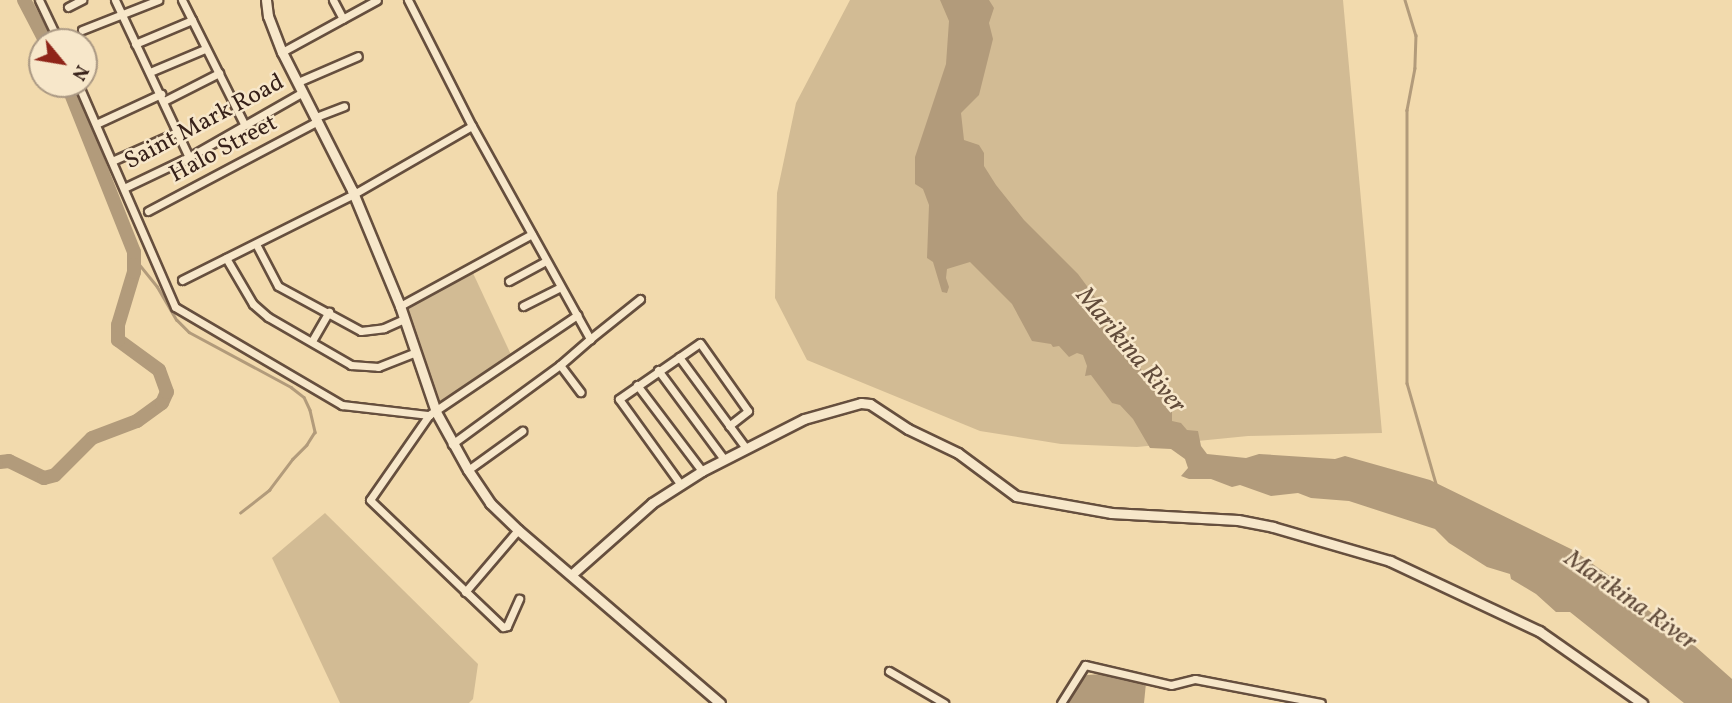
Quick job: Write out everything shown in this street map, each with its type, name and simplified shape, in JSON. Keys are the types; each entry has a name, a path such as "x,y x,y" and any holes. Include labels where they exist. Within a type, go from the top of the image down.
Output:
{"street":[{"path":"39,0 52,28"},
{"path":"68,7 82,0"},
{"path":"115,0 188,157"},
{"path":"87,28 158,0"},
{"path":"182,0 244,124"},
{"path":"266,0 268,16 282,52 354,194 400,306 433,414 468,470 490,503 518,530 720,703"},
{"path":"332,0 343,19"},
{"path":"282,52 377,0"},
{"path":"408,0 472,126 590,339"},
{"path":"135,44 192,20"},
{"path":"150,72 205,49"},
{"path":"298,82 358,56"},
{"path":"96,124 219,73"},
{"name":"Saint Mark Road","path":"124,188 188,157 303,92"},
{"path":"84,98 175,307 342,405 433,414"},
{"name":"Halo Street","path":"148,211 344,106"},
{"path":"182,280 256,244 304,216 354,194 472,126"},
{"path":"112,161 177,132"},
{"path":"400,306 532,234"},
{"path":"256,244 278,286 361,331 384,328 404,320"},
{"path":"226,258 253,304 268,317 351,365 378,367 416,352"},
{"path":"509,281 546,261"},
{"path":"523,306 562,288"},
{"path":"452,444 560,365 640,299"},
{"path":"312,341 329,312"},
{"path":"519,599 505,627 370,500 433,414 577,315"},
{"path":"681,485 619,399 700,343 748,411 729,426"},
{"path":"679,357 746,447"},
{"path":"560,365 580,392"},
{"path":"658,370 723,458"},
{"path":"637,386 702,471"},
{"path":"571,575 621,528 723,458 804,419 836,408 870,404 896,423 958,453 1016,496 1111,513 1238,520 1273,527 1390,561 1461,592 1547,636 1642,703"},
{"path":"468,470 522,432"},
{"path":"465,592 518,530"},
{"path":"1061,703 1085,665 1171,685 1195,679 1321,703"},
{"path":"889,671 944,703"},
{"path":"1256,703 1261,693"}],"shaded area":[{"path":"850,0 1343,0 1382,433 1248,436 1137,447 1061,444 980,431 807,360 775,298 777,193 796,103"},
{"path":"472,271 513,359 442,411 405,307"},
{"path":"325,513 478,664 473,699 469,703 340,703 272,558"}],"water":[{"name":"Marikina River","path":"940,0 989,0 994,8 989,23 993,39 979,95 961,113 964,140 979,145 984,153 984,166 996,185 1024,220 1078,274 1098,301 1106,324 1124,352 1131,355 1143,372 1172,391 1172,421 1181,423 1187,430 1198,431 1201,446 1207,454 1246,458 1259,454 1335,459 1345,456 1430,480 1573,550 1621,584 1626,595 1678,631 1732,679 1732,703 1684,703 1570,612 1556,612 1536,594 1511,579 1510,574 1487,567 1449,543 1435,529 1349,501 1311,498 1298,493 1271,496 1240,485 1232,487 1211,479 1189,479 1181,476 1188,468 1185,459 1171,449 1150,448 1133,419 1120,405 1112,403 1091,375 1085,376 1087,366 1083,355 1077,353 1069,357 1059,346 1032,341 1012,304 970,262 947,269 949,287 947,293 942,292 933,262 927,258 929,205 923,189 915,184 915,157 946,64 949,21"},
{"path":"1118,673 1146,683 1144,703 1064,703 1087,675"}],"waterway":[{"path":"24,0 39,28"},
{"path":"1405,0 1416,35 1415,68 1407,110 1407,383 1437,487"},
{"path":"0,462 9,461 44,478 55,475 92,438 137,421 162,403 167,392 159,370 118,340 118,325 134,272 134,252 73,98"},
{"path":"135,259 157,286 177,320 189,332 291,387 304,397 310,410 315,432 307,445 270,490 241,513"}]}
